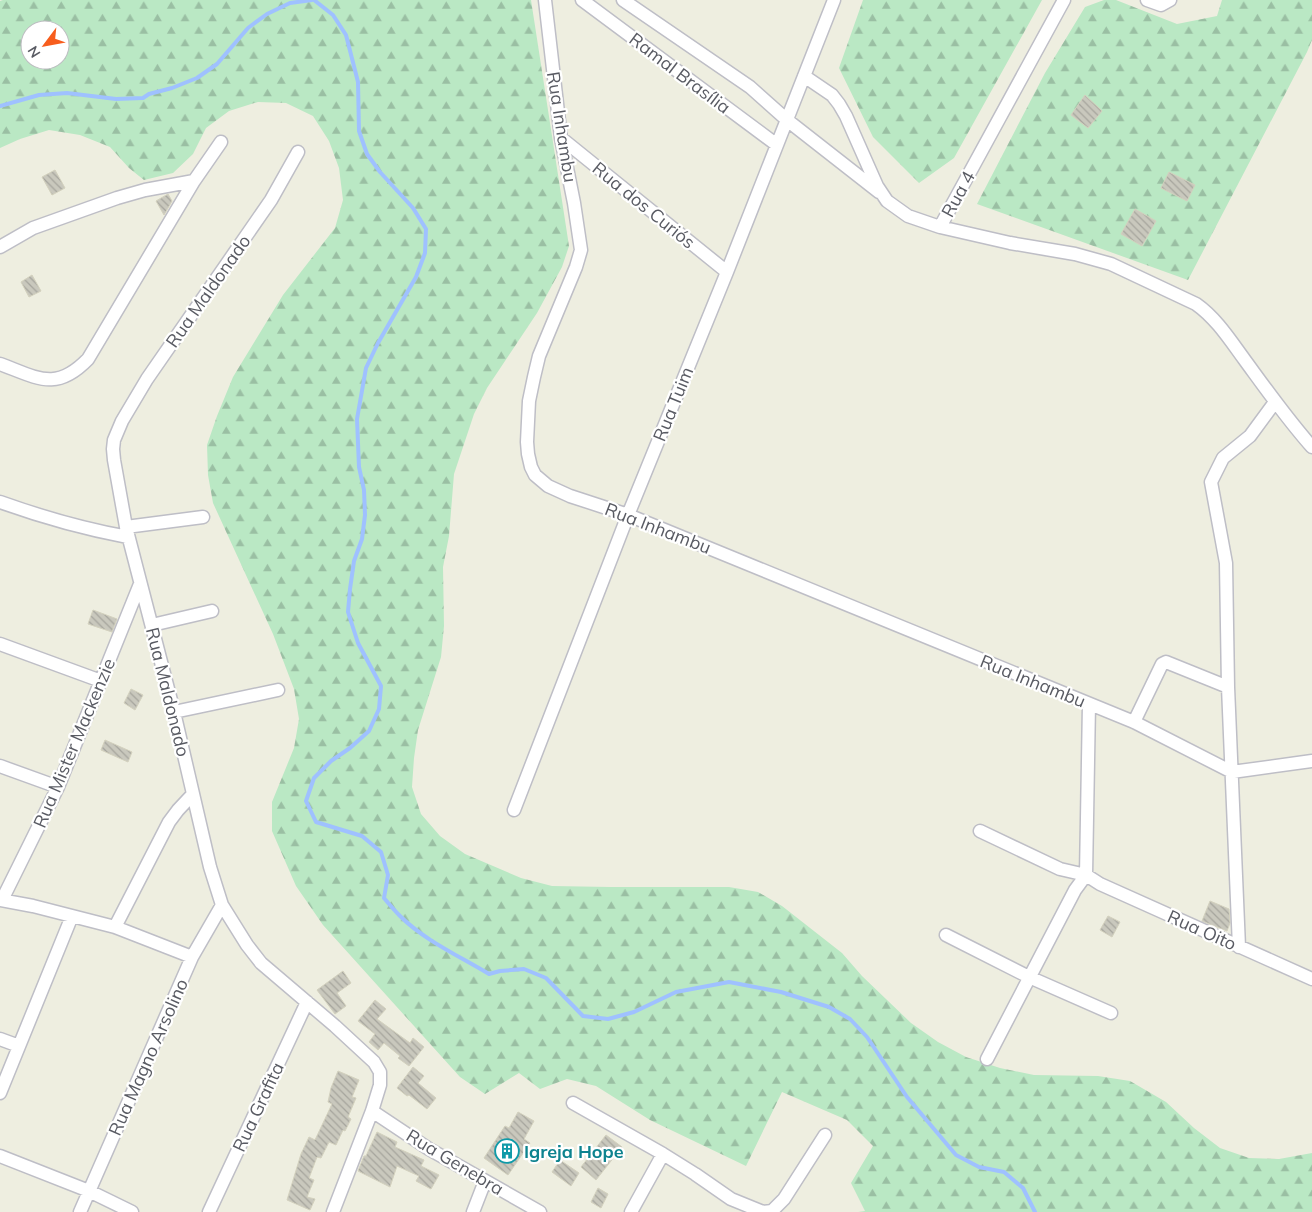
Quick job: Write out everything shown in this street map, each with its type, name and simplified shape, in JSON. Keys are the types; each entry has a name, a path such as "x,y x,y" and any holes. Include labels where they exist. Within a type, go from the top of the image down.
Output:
{"street":[{"name":"Rua Inhambu","path":"544,0 561,138 580,242 580,258 539,356 529,401 528,454 533,471 540,480 548,486 570,496 628,514 1134,722 1232,772"},
{"name":"Ramal Brasília","path":"582,0 777,145"},
{"name":"Ramal Brasília","path":"623,0 750,87 787,120 882,195"},
{"name":"Rua Tuim","path":"514,810 628,514 727,272 834,0"},
{"name":"Rua 4","path":"804,76 832,95 840,104 882,195 908,216 940,227 1064,0"},
{"path":"1147,0 1161,5 1170,0"},
{"name":"Rua dos Curiós","path":"561,138 727,272"},
{"path":"0,364 41,379 52,380 74,372 88,359 194,181 221,142"},
{"name":"Rua Maldonado","path":"298,152 271,200 147,379 122,421 114,440 114,460 127,532 174,712 216,891 222,905 246,945 261,963 336,1026 378,1067 380,1072 380,1085 372,1111 333,1212"},
{"path":"0,247 33,228 117,198 145,190 194,181"},
{"path":"940,227 1010,243 1075,254 1111,264 1196,304 1205,310 1220,326 1275,402 1312,447"},
{"path":"1239,947 1228,687 1226,562 1211,482 1223,458 1250,436 1275,402"},
{"path":"0,502 76,526 127,532 203,517"},
{"name":"Rua Mister Mackenzie","path":"1,900 58,787 140,584"},
{"path":"152,625 212,611"},
{"path":"0,644 101,681"},
{"path":"1134,722 1162,664 1166,662 1228,687"},
{"path":"174,712 278,690"},
{"path":"987,1059 1075,890 1090,877 1089,704"},
{"path":"1232,772 1312,761"},
{"path":"0,766 58,787"},
{"path":"114,927 169,822 193,794"},
{"name":"Rua Oito","path":"980,831 1060,869 1090,877 1312,979"},
{"path":"1,900 33,906 114,927 192,957"},
{"name":"Rua Magno Arsolino","path":"80,1212 192,957 222,905"},
{"path":"0,1093 72,916"},
{"path":"946,935 1029,977 1111,1013"},
{"name":"Rua Grafita","path":"209,1212 307,1002"},
{"path":"0,1038 19,1046"},
{"path":"573,1102 663,1154 732,1199 763,1212 772,1211 784,1199 825,1135"},
{"name":"Rua Genebra","path":"372,1111 429,1149 540,1212"},
{"path":"631,1212 663,1154"},
{"path":"0,1156 89,1191 132,1212"},
{"path":"473,1212 485,1181"}],"green space":[{"path":"3,0 531,0 569,246 562,267 537,313 487,388 474,414 454,474 449,536 443,567 444,626 441,657 418,730 414,758 412,787 421,814 440,836 465,854 521,878 552,886 729,887 758,892 782,906 842,953 862,976 911,1023 938,1042 966,1057 1000,1068 1034,1075 1098,1076 1130,1081 1166,1102 1194,1128 1220,1148 1249,1158 1279,1159 1312,1153 1312,1212 858,1212 865,1211 851,1183 873,1146 847,1120 782,1092 746,1166 650,1120 596,1086 567,1079 540,1089 519,1073 485,1094 460,1077 323,925 296,886 272,831 272,802 294,748 299,719 294,689 273,634 213,503 208,475 207,445 233,377 283,295 335,228 343,200 339,168 329,141 313,116 286,103 258,102 229,111 206,128 193,154 173,173 144,180 129,168 110,147 80,135 49,130 20,139 0,148 0,1"},
{"path":"863,0 1042,0 954,158 919,183 873,137 839,68"},
{"path":"1104,0 1116,0 1177,24 1217,16 1222,0 1312,0 1312,40 1307,52 1188,280 977,204 1045,73 1085,7"}],"building":[{"path":"1085,95 1102,111 1088,128 1071,115"},
{"path":"55,170 65,188 52,195 42,177"},
{"path":"1169,172 1195,185 1187,201 1161,188"},
{"path":"168,194 172,201 164,215 156,201"},
{"path":"1135,209 1156,221 1142,246 1121,234"},
{"path":"32,275 41,291 29,297 21,282"},
{"path":"93,610 117,619 112,632 88,624"},
{"path":"131,689 143,695 135,710 124,703"},
{"path":"105,740 132,752 128,762 101,750"},
{"path":"1210,901 1229,909 1230,923 1227,931 1202,921"},
{"path":"1108,916 1120,922 1112,937 1100,930"},
{"path":"343,971 351,983 337,993 346,1006 335,1014 317,990"},
{"path":"375,1000 386,1009 377,1019 410,1043 413,1038 424,1047 409,1066 398,1058 400,1056 384,1043 378,1050 369,1042 375,1034 358,1021"},
{"path":"413,1067 424,1076 418,1083 436,1098 427,1109 397,1088"},
{"path":"338,1071 359,1080 352,1097 356,1098 348,1117 351,1119 336,1145 329,1142 321,1158 317,1157 309,1178 314,1180 307,1197 315,1199 310,1210 287,1200 301,1154 309,1137 315,1140 332,1104 328,1102"},
{"name":"Igreja Hope","path":"518,1112 534,1121 524,1139 530,1143 508,1175 484,1158 505,1126 509,1128"},
{"path":"377,1132 397,1142 395,1147 424,1160 421,1166 439,1175 431,1189 416,1181 419,1176 397,1166 390,1187 358,1171"},
{"path":"606,1135 622,1147 596,1180 581,1167"},
{"path":"560,1160 579,1173 571,1186 552,1172"},
{"path":"598,1188 608,1194 601,1208 591,1202"}],"waterway":[{"path":"0,106 39,95 67,93 116,99 143,98 149,94 172,88 197,78 217,64 248,28 267,14 290,3 312,0"},
{"path":"314,0 333,15 346,35 358,82 359,131 367,154 380,172 413,208 426,229 425,253 416,277 378,343 366,368 357,419 359,467 364,490 365,515 362,539 354,561 348,612 358,643 381,686 379,709 369,731 350,748 331,761 314,778 306,801 316,822 362,836 381,852 388,875 384,898 409,925 420,933 489,974 524,969 546,978 583,1016 608,1019 634,1012 676,992 729,982 781,992 829,1007 850,1019 867,1037 907,1097 956,1155 979,1167 1004,1172 1023,1188 1035,1212"}],"place":[{"name":"Igreja Hope","path":"507,1151"}]}
